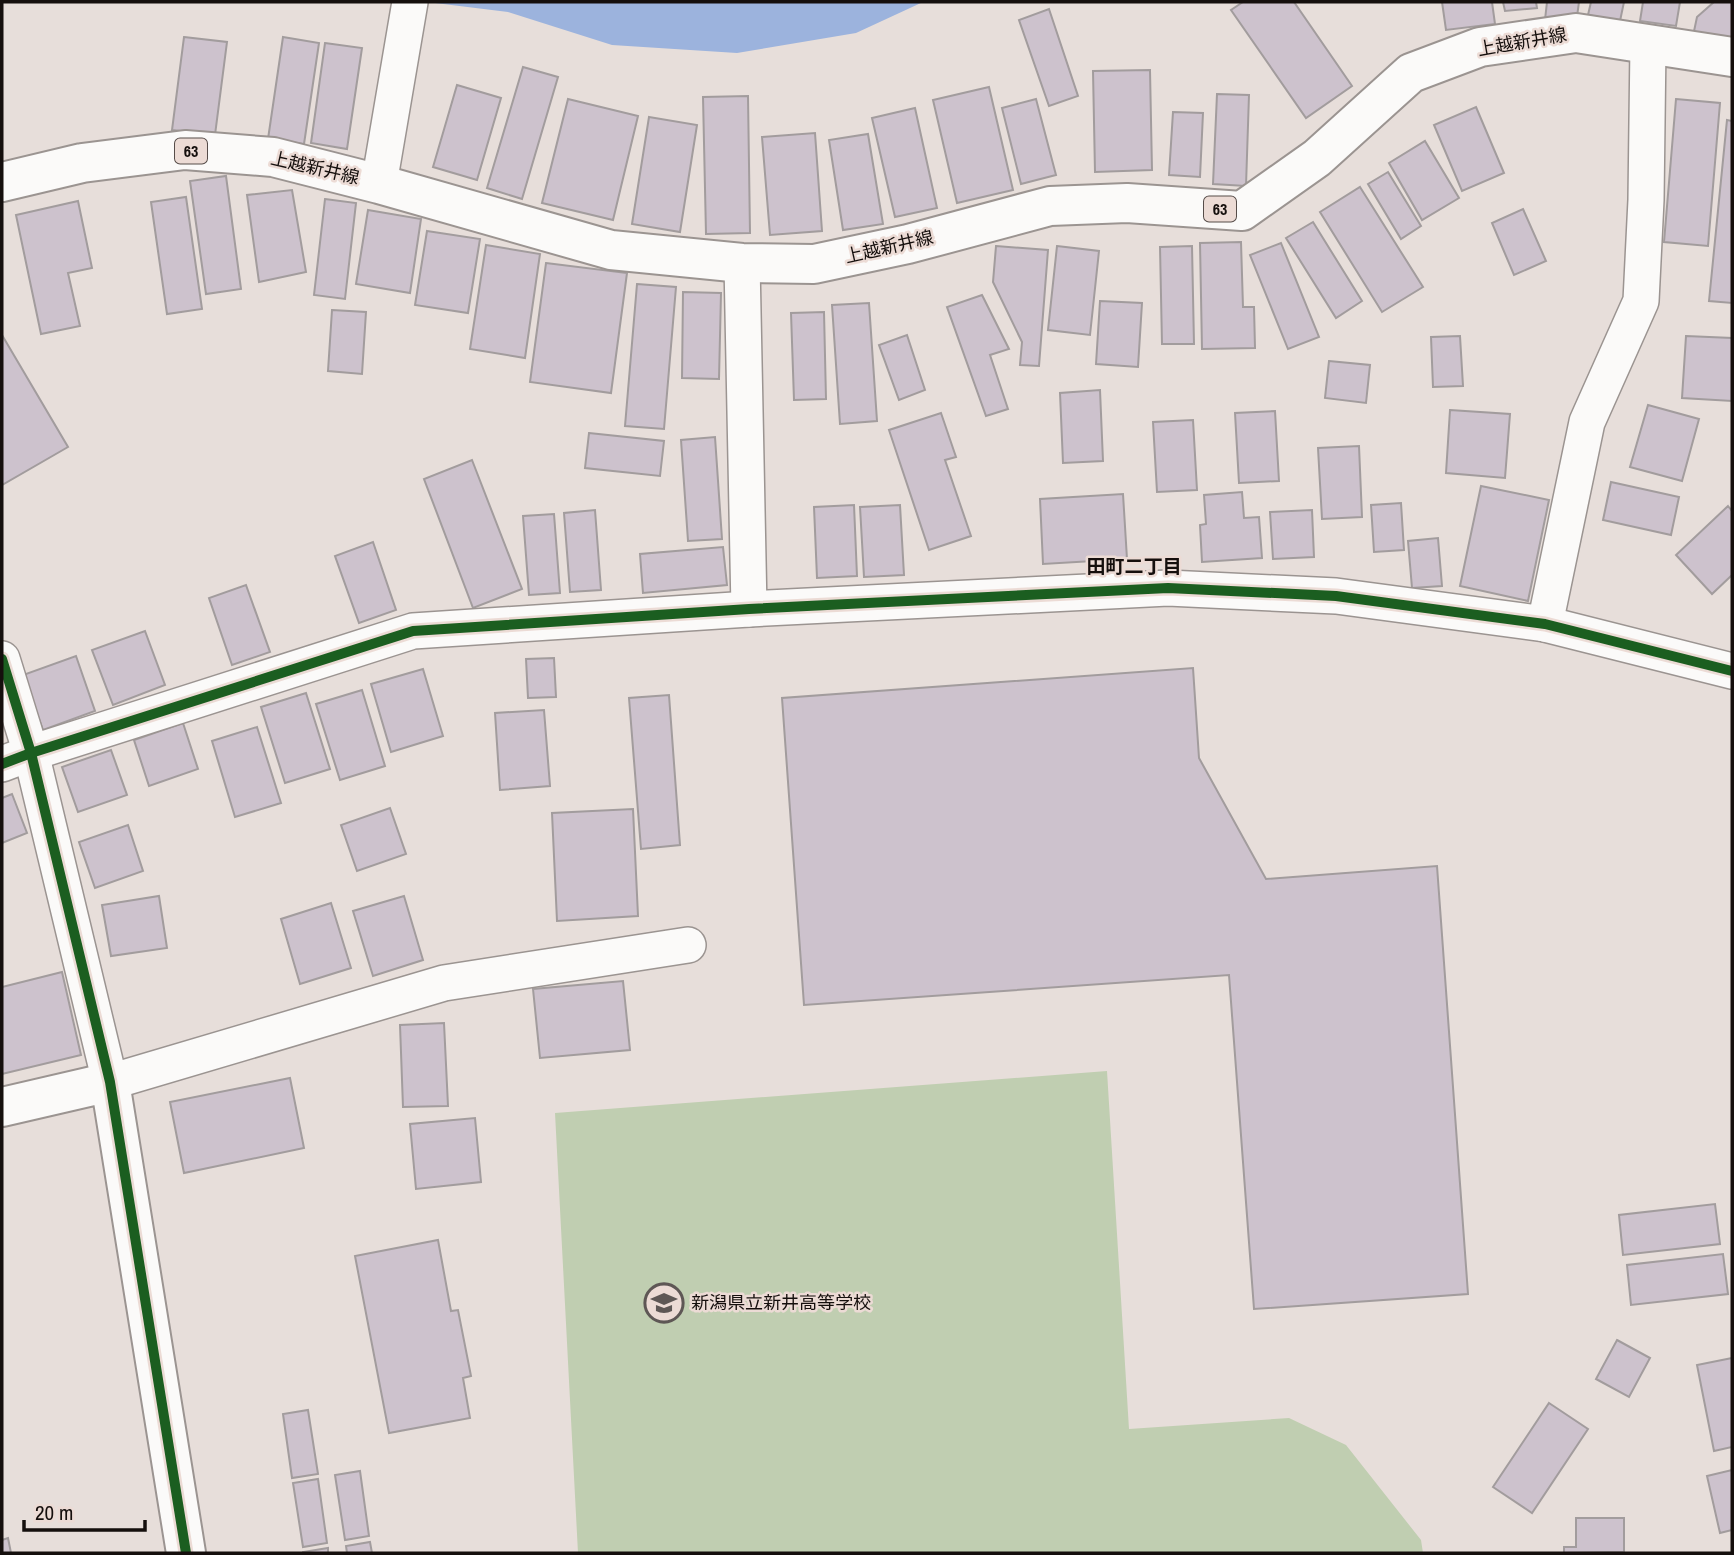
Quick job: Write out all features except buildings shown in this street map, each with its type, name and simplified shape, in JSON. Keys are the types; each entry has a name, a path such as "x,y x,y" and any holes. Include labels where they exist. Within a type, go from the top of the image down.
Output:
{"main road":[{"name":"上越新井線","path":"2,182 82,163 185,150 273,157 611,250 742,263 814,264 908,244 1051,206 1127,203 1242,211 1317,158 1411,73 1480,47 1576,33 1732,57"},
{"path":"2,1107 110,1082 186,1553"}],"street":[{"path":"379,184 409,11"},
{"path":"1545,624 1587,422 1641,301 1646,200 1648,44"},
{"path":"742,263 749,609"},
{"path":"17,759 413,631 749,609 1168,588 1336,596 1545,624 1732,671"},
{"path":"2,659 17,759 110,1082 444,983 688,946"}],"green space":[{"path":"1107,1071 1129,1429 1289,1418 1346,1445 1421,1540 1423,1553 578,1553 555,1113"}],"water":[{"path":"427,2 923,2 856,33 737,53 612,45 508,12"}],"cycle path":[{"path":"2,764 413,631 749,609 1168,588 1336,596 1545,624 1732,671"},
{"path":"2,659 31,753 110,1082 186,1553"}],"place":[{"name":"新潟県立新井高等学校","path":"664,1303"}],"district":[{"name":"田町二丁目","path":"1134,566"}]}
